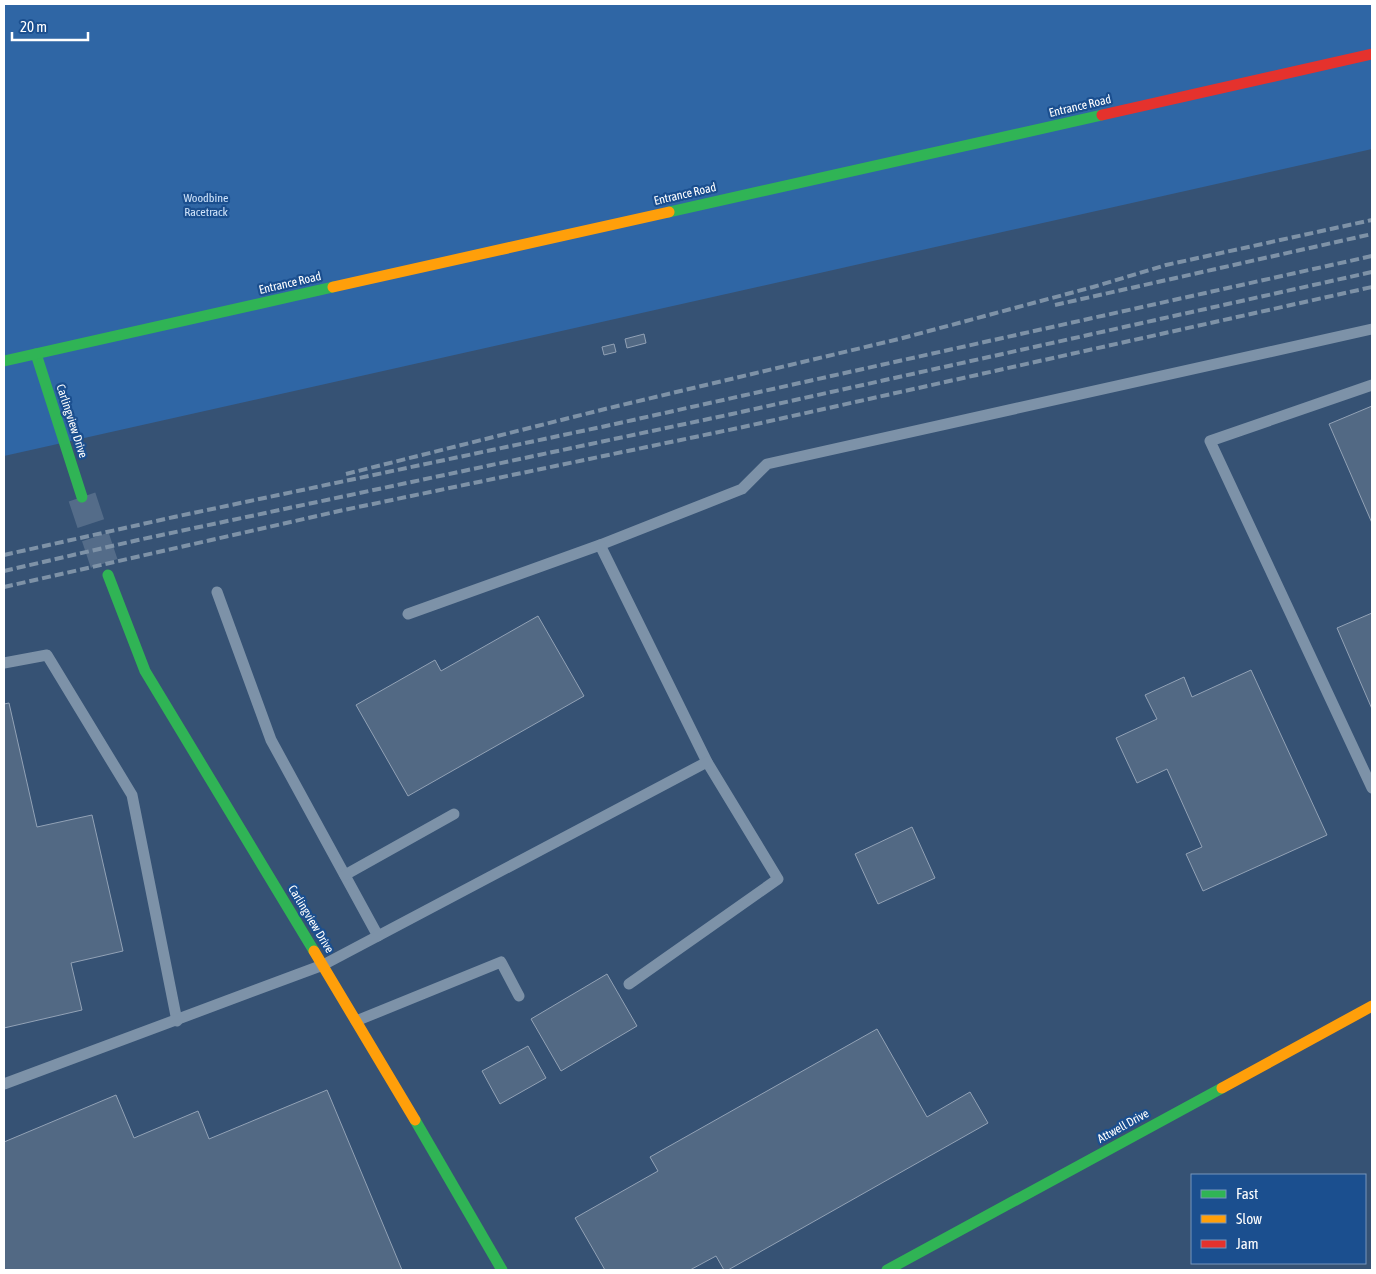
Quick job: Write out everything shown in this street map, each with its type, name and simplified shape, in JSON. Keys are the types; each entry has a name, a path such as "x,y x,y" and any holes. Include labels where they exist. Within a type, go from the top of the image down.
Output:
{"street":[{"name":"Entrance Road","path":"4,361 1372,54"},
{"name":"Carlingview Drive","path":"36,354 82,497"},
{"name":"Carlingview Drive","path":"108,575 145,671 356,1021 502,1270"},
{"name":"Attwell Drive","path":"887,1270 1372,1006"}],"lane":[{"path":"408,614 600,545 742,490 767,464 1372,329"},
{"path":"1372,385 1210,441 1372,788"},
{"path":"600,545 707,762 778,879 629,984"},
{"path":"217,592 271,740 378,936"},
{"path":"4,663 47,655 132,795 178,1021"},
{"path":"4,1084 178,1021 322,965 707,762"},
{"path":"345,875 454,814"},
{"path":"356,1021 501,962 519,996"}],"green space":[{"name":"Woodbine Racetrack","path":"4,4 1372,4 1372,149 4,456"}],"building":[{"path":"644,334 646,343 627,348 625,339"},
{"path":"614,344 616,352 604,355 602,347"},
{"path":"1372,406 1372,523 1329,424"},
{"path":"1372,613 1372,709 1337,628"},
{"path":"538,616 584,696 408,796 356,705 435,660 441,671"},
{"path":"1251,670 1327,835 1203,891 1186,854 1202,847 1167,769 1137,783 1116,738 1157,719 1145,695 1184,677 1192,697"},
{"path":"9,703 37,827 92,815 123,951 71,963 82,1010 4,1028 4,704"},
{"path":"912,827 935,878 878,904 855,854"},
{"path":"607,974 637,1026 561,1071 531,1019"},
{"path":"877,1029 927,1117 970,1092 988,1123 728,1270 724,1270 716,1256 690,1270 605,1270 575,1218 658,1171 650,1157"},
{"path":"528,1046 546,1078 500,1104 482,1071"},
{"path":"327,1090 402,1270 4,1270 4,1142 116,1095 134,1138 198,1111 209,1139"}],"tunnel":[{"path":"82,497 108,575"}],"railway":[{"path":"346,474 605,409 899,339 1093,287 1166,265 1372,220"},
{"path":"1055,305 1372,234"},
{"path":"4,555 174,517 606,426 1372,256"},
{"path":"4,571 138,540 732,414 1372,272"},
{"path":"4,587 339,511 743,427 1372,287"}],"traffic: fast":[{"path":"669,212 1102,115"},
{"path":"4,361 333,287"},
{"path":"36,354 82,497"},
{"path":"108,575 145,671 314,951"},
{"path":"887,1270 1222,1088"},
{"path":"415,1120 502,1270"}],"traffic: slow":[{"path":"333,287 669,212"},
{"path":"314,951 415,1120"},
{"path":"1222,1088 1372,1006"}],"traffic: jam":[{"path":"1102,115 1372,54"}]}
